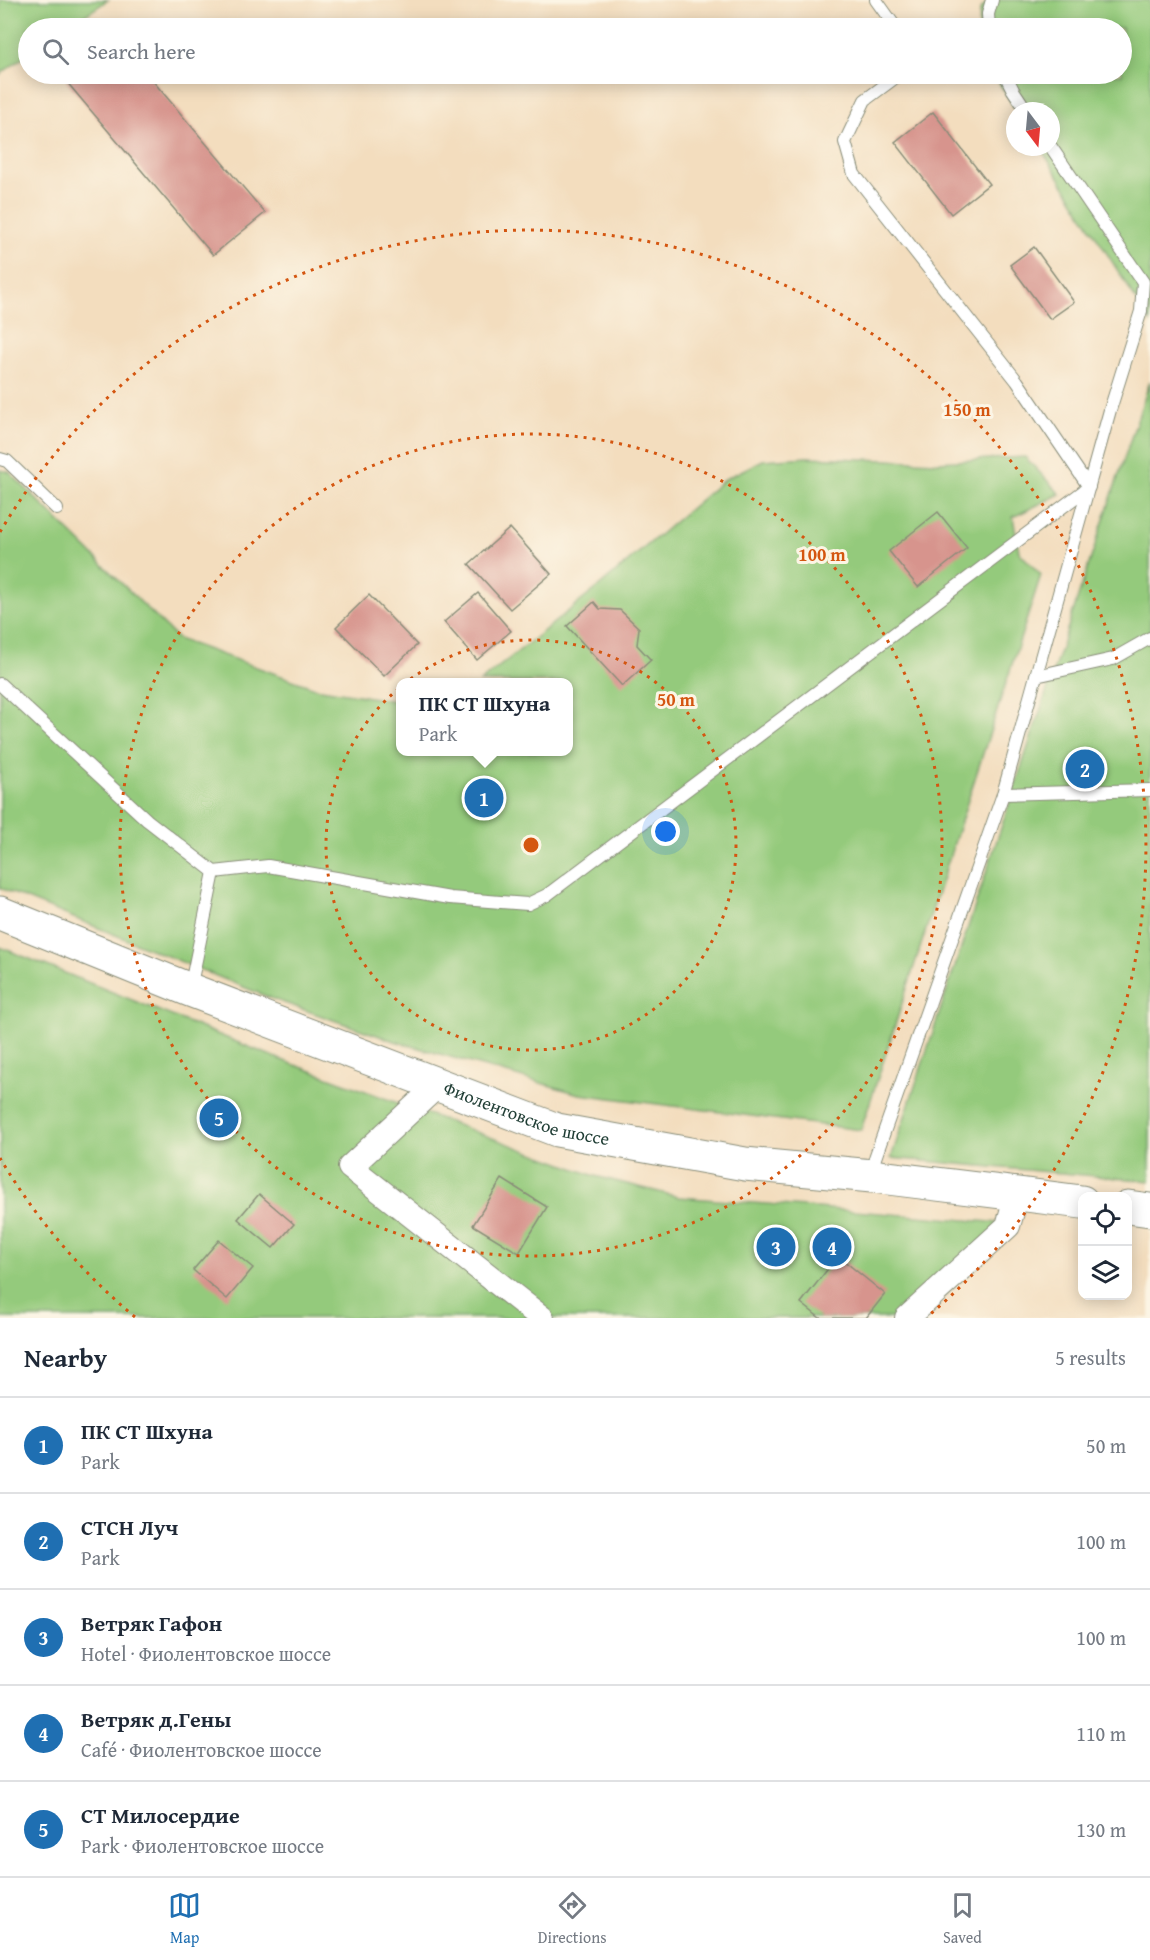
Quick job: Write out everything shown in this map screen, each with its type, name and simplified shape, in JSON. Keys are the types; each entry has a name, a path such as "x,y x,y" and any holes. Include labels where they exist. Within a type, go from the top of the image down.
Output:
{"main road":[{"name":"Фиолентовское шоссе","path":"0,913 190,990 557,1130 745,1164 872,1176 1078,1201"},
{"path":"1132,1208 1150,1210"}],"street":[{"path":"438,1085 350,1167 542,1318"},
{"path":"907,1318 1008,1227 1017,1194"}],"lane":[{"path":"876,0 889,18"},
{"path":"988,18 992,0"},
{"path":"886,84 864,100 845,142 854,174 1017,381 1089,487"},
{"path":"1010,84 1021,102"},
{"path":"872,1176 875,1158 1003,794 1141,311 1143,282 1057,156"},
{"path":"0,459 7,461 57,509"},
{"path":"0,684 147,820 214,872 268,866 450,898 528,904 547,895 1089,487"},
{"path":"1036,676 1113,659 1150,638"},
{"path":"1003,794 1150,790"},
{"path":"190,990 214,872"}],"green space":[{"path":"0,0 108,0 81,18 18,18 18,61 0,74"},
{"path":"990,0 1150,0 1150,322 1046,156 1060,156 1060,102 1011,102 999,84 1132,84 1132,18 980,18 980,10"},
{"path":"1150,381 1150,1181 891,1158"},
{"path":"807,457 938,462 1025,457 1060,494 1013,517 1019,552 1041,575 861,1130 579,1094 391,1040 273,999 0,888 0,470 9,472 178,639 315,688 396,701 396,756 573,756 573,678 485,678 596,589 725,479 763,460"},
{"path":"0,947 279,1059 595,1176 679,1197 1017,1224 921,1318 0,1318"}],"building":[{"path":"69,84 155,84 265,213 213,255"},
{"path":"933,112 989,184 951,214 895,142"},
{"path":"1034,247 1074,302 1050,319 1010,265"},
{"path":"938,512 967,548 918,587 889,551"},
{"path":"510,528 551,574 510,609 469,564"},
{"path":"478,593 511,631 477,660 444,622"},
{"path":"369,595 417,645 384,676 336,627"},
{"path":"594,602 600,609 620,610 639,628 637,645 651,660 622,686 567,626"},
{"path":"502,1179 547,1207 519,1253 473,1225"},
{"path":"259,1194 294,1224 273,1248 238,1219"},
{"path":"219,1240 253,1268 227,1299 193,1270"},
{"path":"838,1256 885,1294 866,1318 820,1318 801,1303"}],"place":[{"name":"СТСН Луч","path":"1085,769"},
{"name":"ПК СТ Шхуна","path":"484,798"},
{"name":"СТ Милосердие","path":"219,1118"},
{"name":"Ветряк Гафон","path":"776,1247"},
{"name":"Ветряк д.Гены","path":"832,1247"}]}
